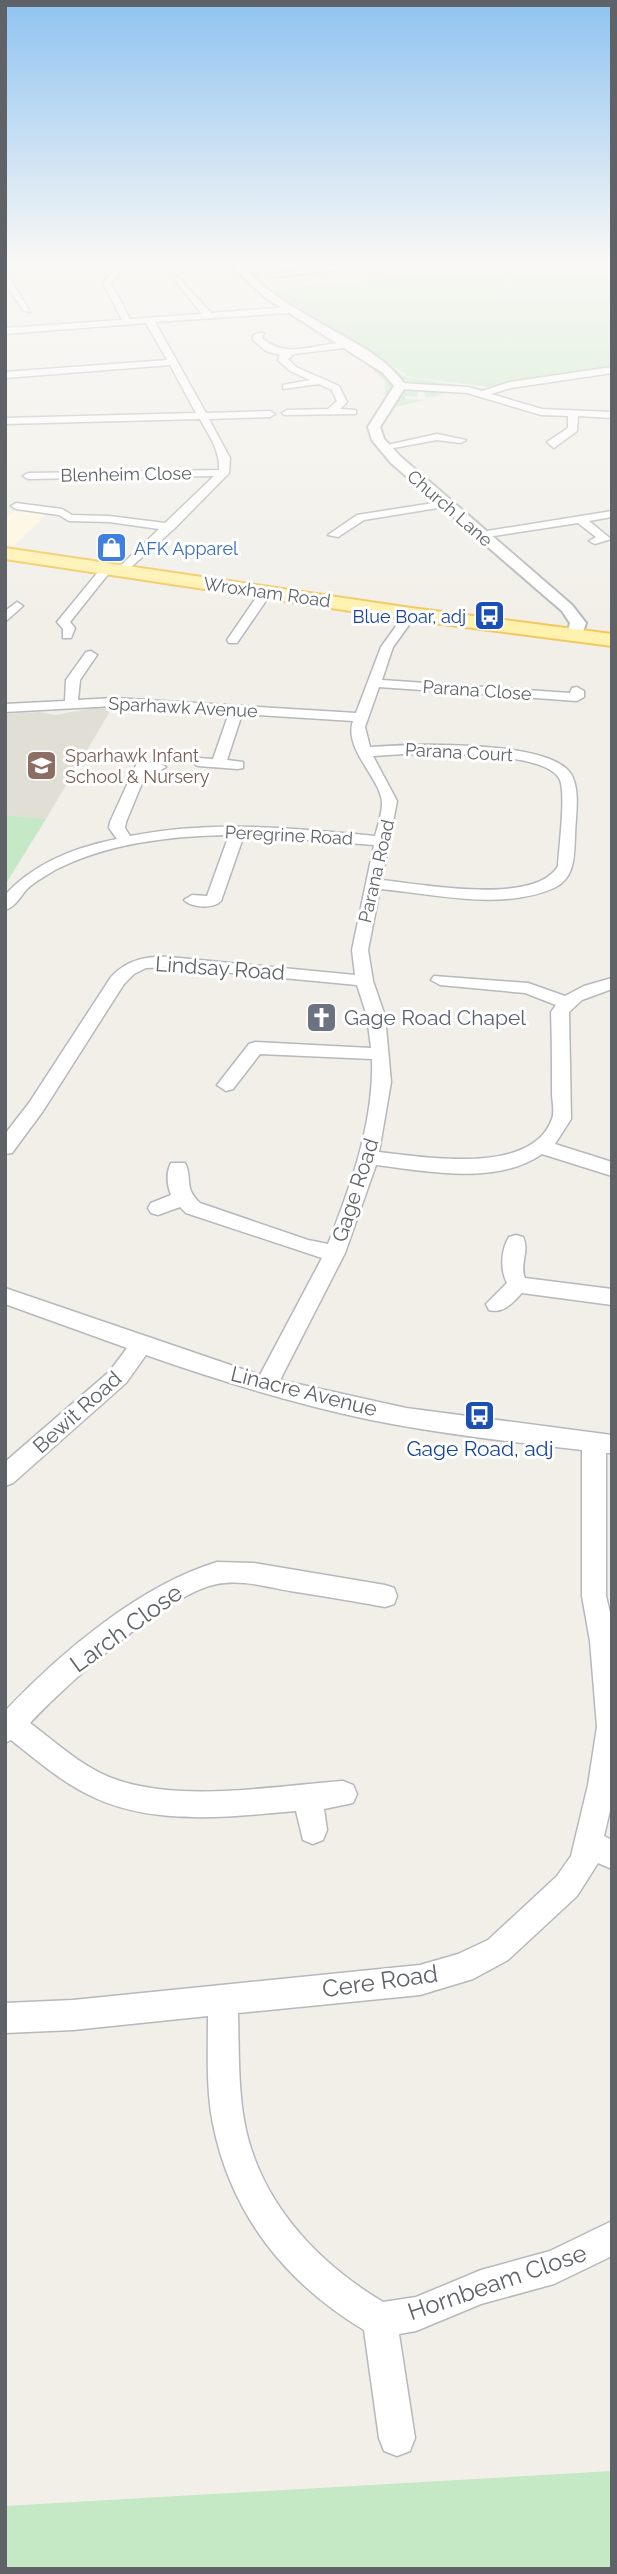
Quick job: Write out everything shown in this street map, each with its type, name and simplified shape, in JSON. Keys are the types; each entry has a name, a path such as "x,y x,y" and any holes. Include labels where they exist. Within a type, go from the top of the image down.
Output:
{"main road":[{"name":"Wroxham Road","path":"5,553 411,614 612,640"}],"street":[{"path":"65,629 115,569 170,527 224,474 225,458 187,385"},
{"path":"286,387 295,385"},
{"path":"331,385 336,388 341,397 338,407 331,412"},
{"path":"398,385 403,392 422,396 454,394 464,390"},
{"path":"482,394 510,385"},
{"path":"572,385 579,390"},
{"path":"461,440 437,437 383,447 374,427 403,392 464,390 527,410 612,415"},
{"path":"286,413 353,412"},
{"path":"5,421 270,414"},
{"path":"554,445 554,439 573,429 573,414"},
{"name":"Church Lane","path":"383,447 481,536 567,608 578,623 576,634"},
{"name":"Blenheim Close","path":"28,476 224,474"},
{"path":"334,535 361,517 446,504"},
{"path":"16,506 62,512 69,518 109,519 170,527"},
{"path":"481,536 612,514"},
{"path":"580,519 604,540"},
{"path":"233,640 267,592"},
{"name":"Parana Road","path":"364,981 361,940 390,801 363,752 358,727 387,647 411,614"},
{"path":"71,704 73,680 92,655"},
{"name":"Parana Close","path":"372,683 577,697 577,691"},
{"name":"Sparhawk Avenue","path":"5,708 114,702 360,717"},
{"path":"219,764 237,709"},
{"name":"Parana Court","path":"363,752 391,749 516,755 560,762 569,788 566,866 561,876 549,885"},
{"path":"198,762 238,765"},
{"path":"122,765 159,767"},
{"path":"127,843 117,828 118,822 142,766"},
{"path":"192,900 213,901 238,830"},
{"name":"Peregrine Road","path":"5,905 16,890 53,865 89,852 127,843 182,834 238,830 383,841"},
{"path":"372,884 523,893 549,885 564,896"},
{"name":"Lindsay Road","path":"5,1148 36,1107 117,981 125,970 137,963 169,962 364,981"},
{"path":"440,980 471,978 528,988 566,1003 605,991"},
{"name":"Gage Road","path":"267,1385 335,1252 368,1157 382,1082 376,1016 364,981"},
{"path":"368,1157 473,1166 496,1164 543,1147 556,1134 562,1119 559,1019 566,1003"},
{"path":"226,1085 251,1043 345,1054 381,1053"},
{"path":"543,1147 612,1170"},
{"path":"178,1168 176,1186 181,1198 193,1208 306,1247 335,1252"},
{"path":"158,1208 181,1198"},
{"path":"516,1242 512,1273 518,1285"},
{"path":"497,1304 518,1285 612,1297"},
{"name":"Linacre Avenue","path":"5,1296 267,1385 340,1405 469,1426 603,1443"},
{"name":"Bewit Road","path":"5,1476 118,1377 143,1343"},
{"name":"Cere Road","path":"5,2018 73,2015 420,1980 462,1968 498,1950 567,1886 584,1862 600,1849 603,1785 610,1727 607,1641 594,1596 603,1443"},
{"name":"Larch Close","path":"343,1794 203,1802 148,1801 106,1790 8,1727 44,1690 112,1633 185,1584 214,1573 240,1572 385,1596"},
{"path":"308,1796 313,1830"},
{"name":"Hornbeam Close","path":"223,2000 226,2104 239,2157 265,2215 299,2260 343,2298 380,2320 416,2314 481,2287 554,2267 612,2238"},
{"name":"Hornbeam Close","path":"380,2320 397,2438"}],"shaded area":[{"path":"17,509 47,514 12,548 5,547 5,519"},
{"name":"Sparhawk Infant School & Nursery","path":"93,708 112,708 46,819 5,815 5,714 40,712 55,715"}],"green space":[{"path":"385,385 459,385 485,389 464,389 426,397 424,392 418,392 417,397 406,396 405,399 426,400 395,407 380,405 385,398"},
{"path":"5,815 46,819 5,885"},
{"path":"612,2471 612,2569 5,2569 5,2506"}],"place":[{"name":"AFK Apparel","path":"111,548"},
{"name":"Blue Boar, adj","path":"489,616"},
{"name":"Sparhawk Infant School & Nursery","path":"42,765"},
{"name":"Gage Road Chapel","path":"321,1017"},
{"name":"Gage Road, adj","path":"480,1416"}]}
